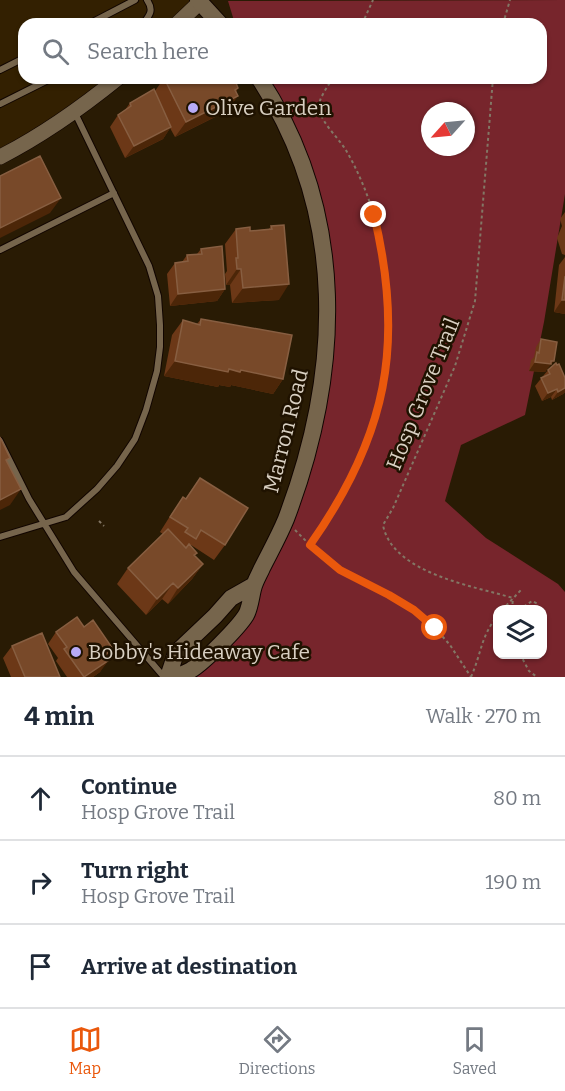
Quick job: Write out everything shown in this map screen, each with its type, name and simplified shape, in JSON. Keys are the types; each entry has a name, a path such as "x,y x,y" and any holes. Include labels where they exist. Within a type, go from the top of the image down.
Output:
{"main road":[{"path":"200,1 215,18"},
{"name":"Marron Road","path":"175,677 193,669 233,631 246,614 254,585 285,521 301,474 321,395 326,365 328,302 321,228 308,177 283,118 263,84"},
{"path":"166,677 176,653 231,598 254,585"}],"street":[{"path":"183,18 200,1"},
{"path":"0,158 75,113 111,84"}],"lane":[{"path":"100,18 135,0"},
{"path":"147,0 151,7 151,15 148,18"},
{"path":"0,70 18,61"},
{"path":"0,104 40,84"},
{"path":"0,537 66,517 80,506 117,466 135,439 157,371 160,347 158,296 149,266 75,113"},
{"path":"0,250 114,193"},
{"path":"0,441 29,499 74,572 166,677"}],"path":[{"path":"365,18 373,0"},
{"path":"505,18 510,0"},
{"name":"Hosp Grove Trail","path":"310,545 334,511 348,485 375,420 384,387 390,319 382,247 374,215 346,151 318,108 330,84"},
{"name":"Hosp Grove Trail","path":"493,84 475,301 455,366 393,508 383,525 386,538 393,547 420,568 441,578 513,598"},
{"path":"99,521 104,526"},
{"path":"285,521 340,570 414,610 450,645 471,677"},
{"path":"506,605 521,590"},
{"path":"512,605 513,598"},
{"path":"526,605 532,601 538,605"},
{"path":"471,677 477,663 480,645 493,622"},
{"path":"523,659 529,671 537,677"}],"shaded area":[{"path":"0,0 193,0 174,18 18,18 18,84 102,84 0,158"},
{"path":"565,0 565,194 544,322 525,415 461,445 445,501 486,538 558,584 565,592 565,677 180,677 244,609 322,418 331,271 266,84 547,84 547,18 233,18 228,1"}],"building":[{"path":"167,84 236,84 238,88 235,90 238,96 186,122"},
{"path":"154,89 171,127 134,146 118,115 131,106 130,103"},
{"path":"40,156 61,198 0,228 0,176"},
{"path":"284,225 289,284 243,288 241,269 237,269 236,229 250,227 250,231 272,229 271,226"},
{"path":"222,246 225,289 178,294 175,263 188,261 187,255 202,254 201,249"},
{"path":"565,276 565,300 562,300"},
{"path":"201,319 292,335 283,379 241,370 240,372 229,369 228,372 175,361 183,320 200,325"},
{"path":"541,339 557,342 554,361 551,361 551,364 535,362"},
{"path":"556,363 559,364 565,378 565,388 558,392 557,389 548,393 541,378 550,374 548,370"},
{"path":"0,437 10,458 6,460 21,489 0,500"},
{"path":"200,478 248,508 225,545 201,530 196,539 185,532 188,528 170,517 183,497 186,499"},
{"path":"168,529 186,548 189,544 197,553 194,555 203,564 178,588 173,583 157,599 128,568"},
{"path":"77,617 84,627 93,620 113,649 105,655 109,660 84,677 64,649 67,647 56,632"},
{"path":"42,633 60,677 25,677 12,646"}],"place":[{"name":"Olive Garden","path":"193,108"},
{"name":"Bobby's Hideaway Cafe","path":"76,652"}],"route":[{"path":"374,215 382,247 390,319 384,387 375,420 348,485 334,511 310,545 340,570 414,610 435,628"}]}
